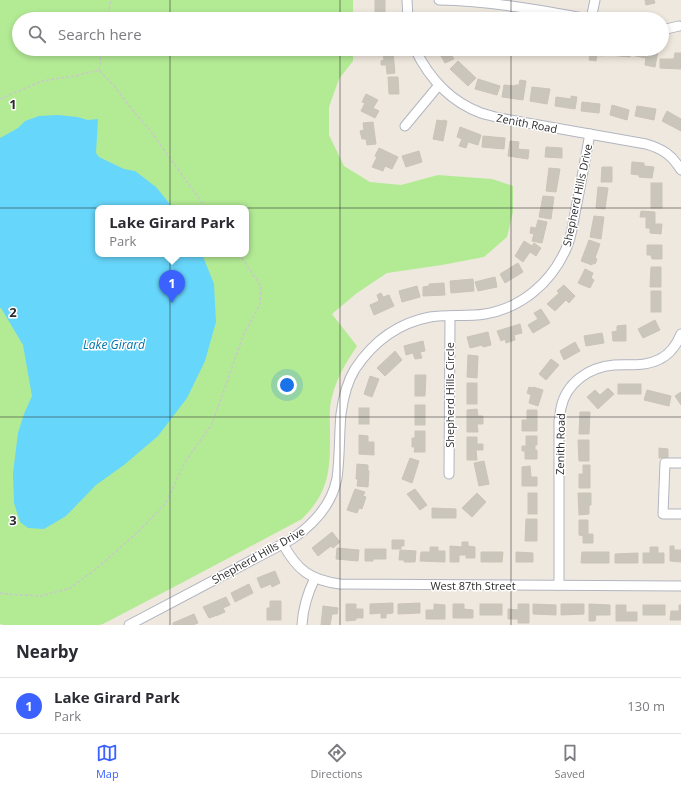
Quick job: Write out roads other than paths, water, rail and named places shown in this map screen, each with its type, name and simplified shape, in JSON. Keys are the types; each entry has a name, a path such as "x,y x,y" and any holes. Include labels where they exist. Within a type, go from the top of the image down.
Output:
{"street":[{"path":"407,0 408,12"},
{"path":"439,0 455,0 503,5 550,12"},
{"path":"592,12 595,0"},
{"path":"669,28 679,26"},
{"name":"Zenith Road","path":"418,56 422,64 434,80 447,93 480,113 499,118 657,147 667,152 675,160 681,170"},
{"path":"405,126 439,85"},
{"name":"Shepherd Hills Drive","path":"129,625 292,539 316,520 326,507 333,493 337,478 342,405 347,387 355,370 366,354 379,340 395,330 413,322 430,317 484,314 501,310 519,302 548,280 559,265 567,248 572,230 590,134"},
{"name":"Shepherd Hills Circle","path":"449,474 450,316"},
{"name":"Zenith Road","path":"559,585 560,421 561,408 565,396 571,386 580,377 603,366 637,365 660,359 669,352 681,334"},
{"path":"681,463 665,463 663,514 681,514"},
{"name":"West 87th Street","path":"283,544 296,565 305,572 315,578 340,584 681,586"},
{"path":"302,625 304,607 308,592 315,578"}],"water":[{"name":"Lake Girard","path":"58,115 88,120 98,119 96,153 99,157 124,169 135,171 156,187 171,205 95,205 95,257 203,257 214,284 216,322 205,361 187,398 158,436 124,465 96,485 66,516 44,529 28,528 20,522 14,503 13,473 18,433 32,396 23,345 0,308 0,138 18,128 25,121 39,116"}],"place":[{"name":"Lake Girard Park","path":"172,303"}]}
